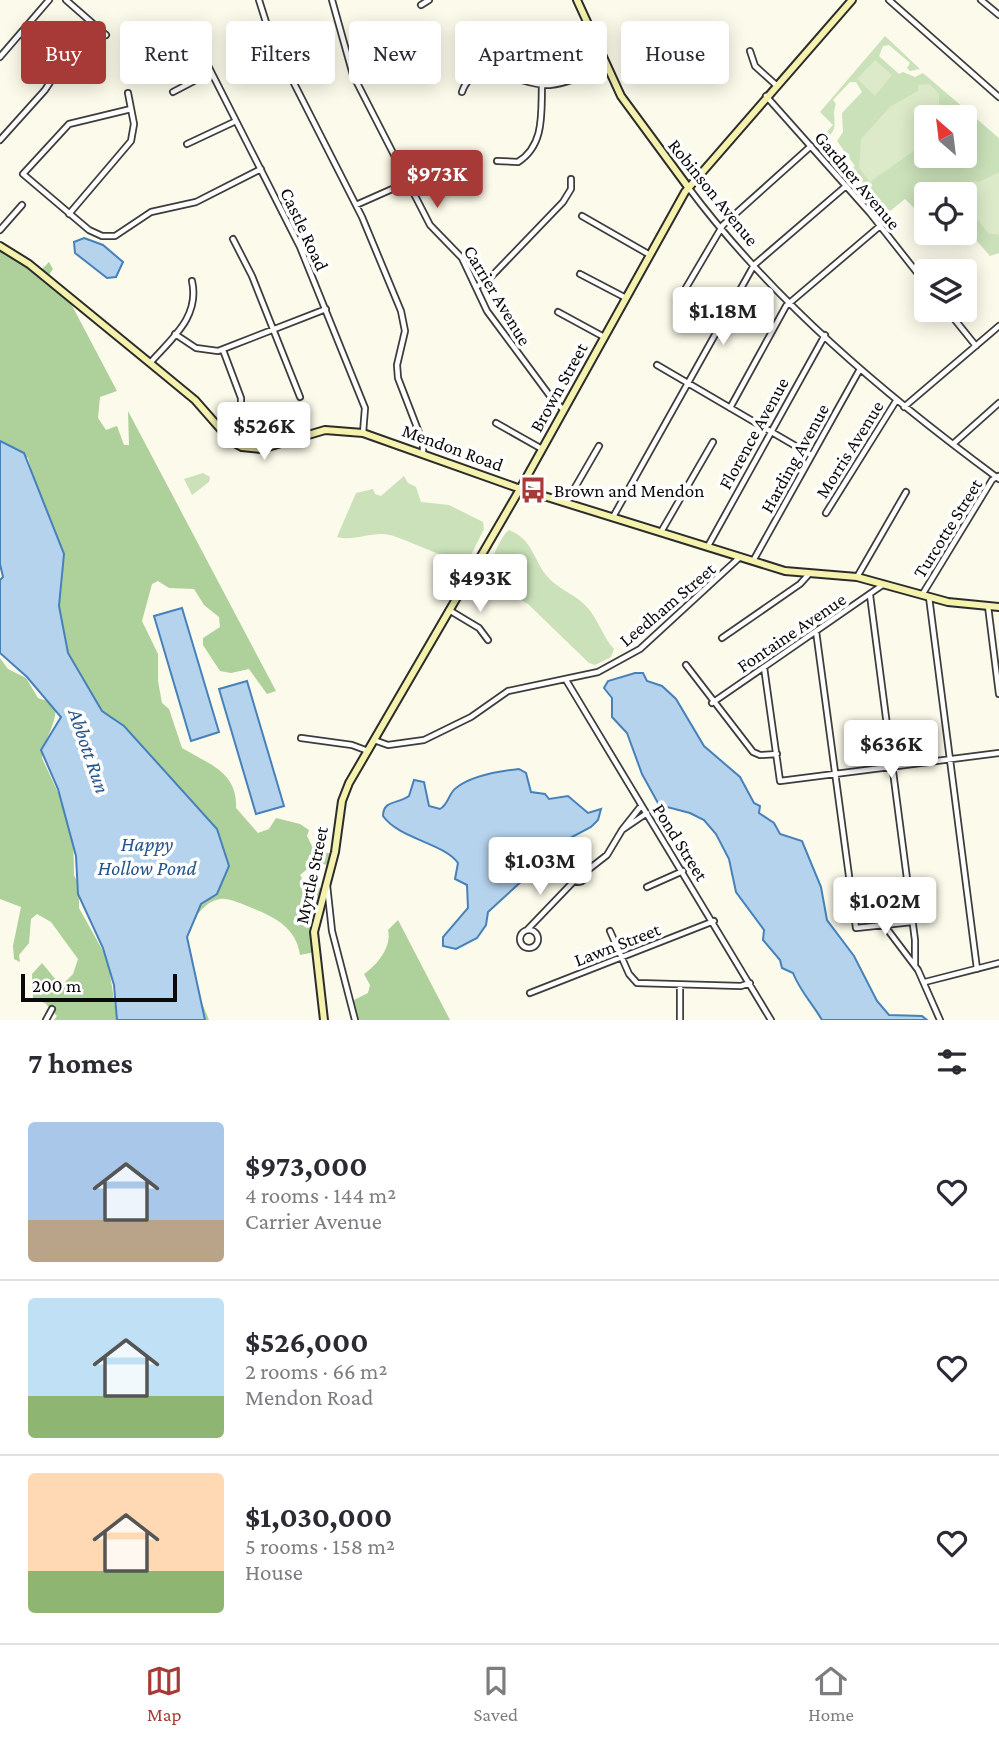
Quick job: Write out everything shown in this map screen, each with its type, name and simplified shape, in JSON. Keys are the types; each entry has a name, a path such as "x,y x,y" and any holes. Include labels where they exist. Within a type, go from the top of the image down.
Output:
{"street":[{"path":"31,21 49,0"},
{"path":"66,0 91,21"},
{"path":"259,0 271,38 356,205 403,318 404,338 397,365 398,378 423,443 423,453"},
{"name":"Carrier Avenue","path":"332,0 353,75 433,230 459,253 487,311 520,359 564,410"},
{"path":"421,5 429,0"},
{"name":"Robinson Avenue","path":"577,0 586,21"},
{"name":"Brown Street","path":"339,821 345,792 520,489 688,187 852,0"},
{"path":"889,0 999,97"},
{"path":"981,0 999,16"},
{"path":"0,57 21,33"},
{"path":"750,51 755,65 776,85"},
{"name":"Robinson Avenue","path":"607,67 630,111 720,230 860,369 904,407 998,477"},
{"path":"461,92 470,78 487,73 542,85 550,84"},
{"name":"Castle Road","path":"212,74 300,247 365,408 363,433"},
{"path":"0,140 48,84"},
{"path":"173,92 188,84"},
{"path":"498,161 518,162 536,143 541,125 542,85"},
{"path":"69,214 129,145 134,128 128,93"},
{"name":"Gardner Avenue","path":"766,96 812,146 914,269"},
{"path":"131,109 69,124 23,174 97,235 111,236 125,231 147,214 196,202 261,169"},
{"path":"187,144 236,121"},
{"path":"677,303 720,230 738,209 812,146"},
{"path":"476,287 488,280 563,202 571,189 571,178"},
{"path":"356,205 408,182"},
{"path":"613,518 754,265 846,186"},
{"path":"0,230 22,205"},
{"path":"582,216 650,255"},
{"path":"730,408 791,301 880,226"},
{"path":"233,239 274,330 300,397"},
{"name":"Mendon Road","path":"0,246 22,259 150,363 201,406 231,441 247,449 261,449 325,430 363,433 520,489 785,571 857,577 926,596 999,607"},
{"path":"580,274 626,298"},
{"path":"150,363 192,312 192,281"},
{"path":"175,334 196,348 223,350 326,309"},
{"path":"558,312 604,337"},
{"path":"957,322 976,346"},
{"path":"904,407 999,326"},
{"name":"Florence Avenue","path":"708,546 825,335"},
{"path":"223,350 242,398 241,411"},
{"path":"657,365 811,455"},
{"name":"Harding Avenue","path":"753,561 860,369"},
{"name":"Morris Avenue","path":"826,513 897,401"},
{"path":"953,444 999,403"},
{"path":"496,423 542,449"},
{"path":"660,533 713,442"},
{"path":"566,503 599,446"},
{"name":"Turcotte Street","path":"926,596 998,477"},
{"path":"857,577 906,492"},
{"name":"Leedham Street","path":"374,740 388,745 424,740 471,718 508,691 593,674 640,649 740,556"},
{"path":"722,638 802,583 809,574"},
{"name":"Fontaine Avenue","path":"712,702 884,584"},
{"path":"870,595 912,922 915,965"},
{"path":"926,596 977,969"},
{"path":"988,607 999,694"},
{"path":"449,610 479,628 488,640"},
{"path":"816,631 856,928 912,922"},
{"path":"686,665 754,754 777,754"},
{"path":"764,667 780,781 999,753"},
{"name":"Pond Street","path":"566,680 714,921 771,1020"},
{"path":"301,738 352,745 368,751"},
{"path":"527,930 533,931 538,939 537,944 530,948 522,945 520,940 527,930 575,880 576,872 584,873 607,855 642,805"},
{"path":"622,830 647,813"},
{"name":"Myrtle Street","path":"324,1020 314,940 339,821"},
{"path":"647,887 683,871"},
{"path":"326,884 330,892 333,937 355,1020"},
{"name":"Lawn Street","path":"530,993 714,921"},
{"path":"884,925 915,965 940,1020"},
{"path":"610,931 637,983 750,983"},
{"path":"925,982 999,962"},
{"path":"680,985 680,1020"},
{"path":"46,1020 52,1009"}],"green space":[{"path":"885,36 920,69 910,71 907,68 910,63 889,45 883,46 879,56 899,74 903,72 915,77 923,73 960,105 914,105 914,168 977,168 977,119 999,138 999,253 990,256 977,241 977,182 914,182 914,208 905,199 880,219 821,153 825,146 847,173 855,166 837,141 843,132 842,113 862,92 856,82 850,82 833,100 836,104 834,129 816,148 814,146 833,125 820,112"},
{"path":"875,60 892,75 875,96 857,79"},
{"path":"930,84 939,94 939,105 914,105 914,151 870,182 859,168 861,139 890,107 918,91 918,85"},
{"path":"999,172 999,235 988,233 977,219 977,182 972,182 973,181 979,182"},
{"path":"0,247 39,272 49,262 53,269 46,279 68,298 117,391 100,397 98,418 106,430 117,426 124,445 129,445 128,411 276,691 267,694 249,669 231,673 220,671 203,645 203,638 220,627 219,617 204,605 194,589 169,588 158,581 152,584 142,621 158,654 158,681 162,703 169,709 182,748 226,777 232,785 236,808 258,833 269,829 276,818 300,824 309,830 307,836 313,848 334,855 331,866 316,862 300,875 305,884 324,889 315,952 300,955 294,937 281,923 234,901 214,901 204,907 196,917 186,933 200,998 209,1020 198,1020 150,756 106,718 90,697 74,665 60,632 56,603 60,575 28,458 0,440"},
{"path":"203,473 210,477 209,482 192,495 184,479"},
{"path":"404,476 408,483 416,487 421,502 449,505 483,522 484,529 468,561 452,558 390,535 337,537 356,493 373,489 375,494 381,496"},
{"path":"509,530 528,544 550,580 589,610 614,649 611,657 595,665 589,663 528,604 489,582 494,554"},
{"path":"0,658 8,669 26,678 38,698 50,702 56,709 42,758 73,825 74,875 79,886 79,908 108,960 117,1020 54,1020 57,1016 45,1003 33,999 32,974 42,963 61,986 73,974 78,959 51,922 37,914 31,919 29,943 19,955 20,962 14,959 13,946 21,907 0,899"},
{"path":"398,920 450,1020 357,1020 352,1001 368,993 370,985 364,974 374,966 386,949 388,930"}],"water":[{"path":"84,238 103,245 123,262 116,277 107,278 75,253 74,242"},
{"name":"Happy Hollow Pond","path":"0,441 24,453 64,554 59,606 68,653 102,711 124,726 217,829 229,866 217,894 201,904 187,937 205,1020 117,1020 114,985 103,948 78,894 76,856 58,789 41,750 61,717 27,677 0,653 0,580 3,577 0,564"},
{"path":"182,608 219,732 191,741 154,616"},
{"path":"643,673 647,681 662,686 676,699 704,746 740,777 754,803 760,806 759,813 774,823 780,834 802,841 821,887 827,920 854,956 877,1001 889,1015 922,1016 927,1020 822,1020 793,973 782,968 780,960 763,940 764,930 736,892 729,859 716,834 704,820 690,813 659,805 642,774 627,733 612,717 612,698 604,688 608,681"},
{"path":"247,681 284,806 256,814 219,689"},
{"path":"519,769 526,773 531,792 545,794 549,799 568,796 588,813 601,809 598,820 591,827 555,846 538,861 525,878 488,912 486,925 477,938 456,949 443,946 443,937 468,908 467,885 455,879 458,863 443,850 390,824 383,816 384,811 388,805 409,796 414,780 424,782 429,806 440,809 453,790 462,784 486,775"}],"place":[{"name":"Brown and Mendon","path":"533,490"}],"water label":[{"name":"Abbott Run","path":"89,751"}]}
